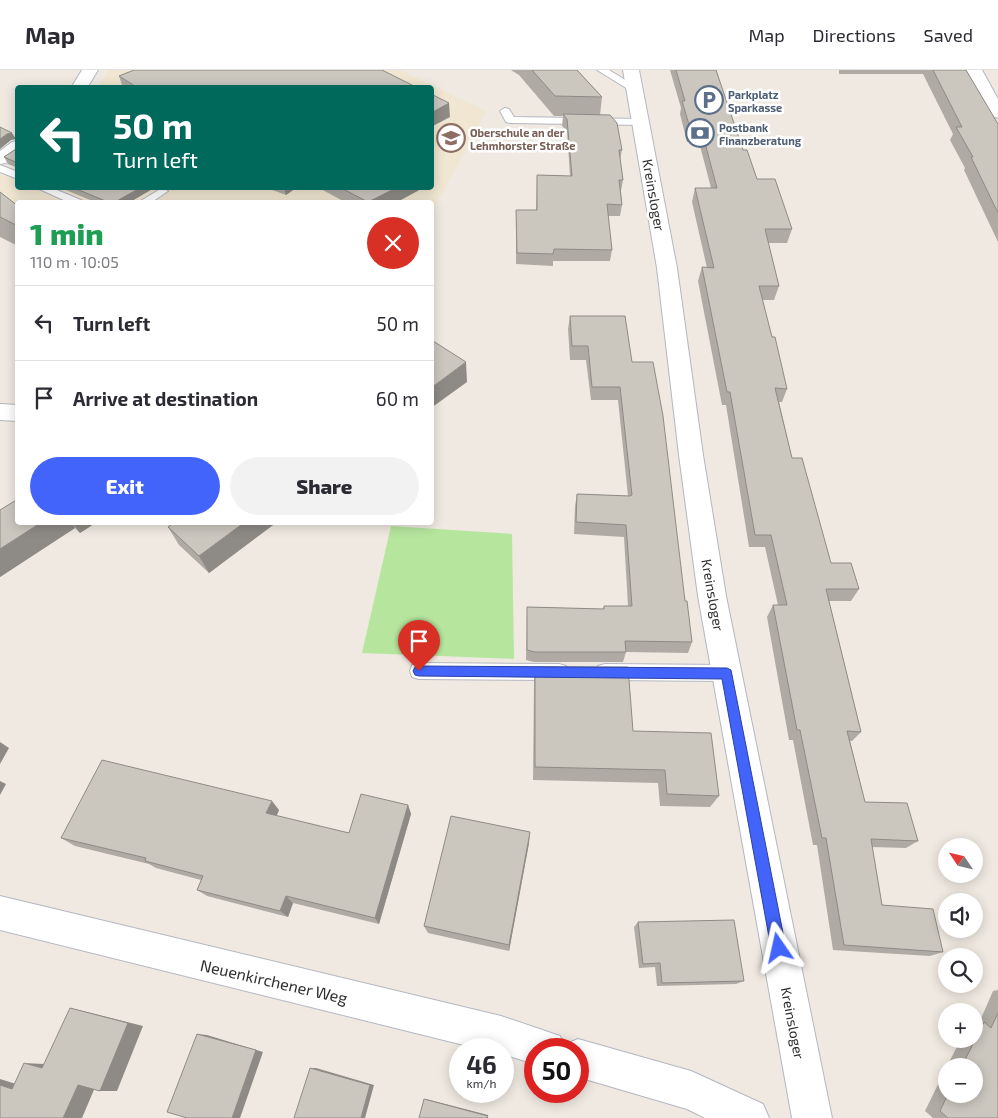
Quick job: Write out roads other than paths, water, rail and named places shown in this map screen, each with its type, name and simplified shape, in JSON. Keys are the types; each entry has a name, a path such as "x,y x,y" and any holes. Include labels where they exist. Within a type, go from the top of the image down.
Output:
{"main road":[{"path":"81,85 90,70"},
{"path":"974,70 998,113"},
{"name":"Kreinsloger","path":"633,79 667,268 712,596 812,1118"},
{"path":"0,159 15,148"},
{"path":"0,412 15,413"},
{"name":"Neuenkirchener Weg","path":"0,913 524,1042"},
{"path":"589,1061 691,1091 749,1118"}],"lane":[{"path":"602,70 633,79"},
{"path":"505,111 510,120 641,122"},
{"path":"0,168 15,175"},
{"path":"48,190 72,200"},
{"path":"148,200 162,191"},
{"path":"419,671 727,673"}],"place":[{"name":"Parkplatz Sparkasse","path":"709,100"},
{"name":"Postbank Finanzberatung","path":"700,133"},
{"name":"Oberschule an der Lehmhorster Straße","path":"451,138"}]}
